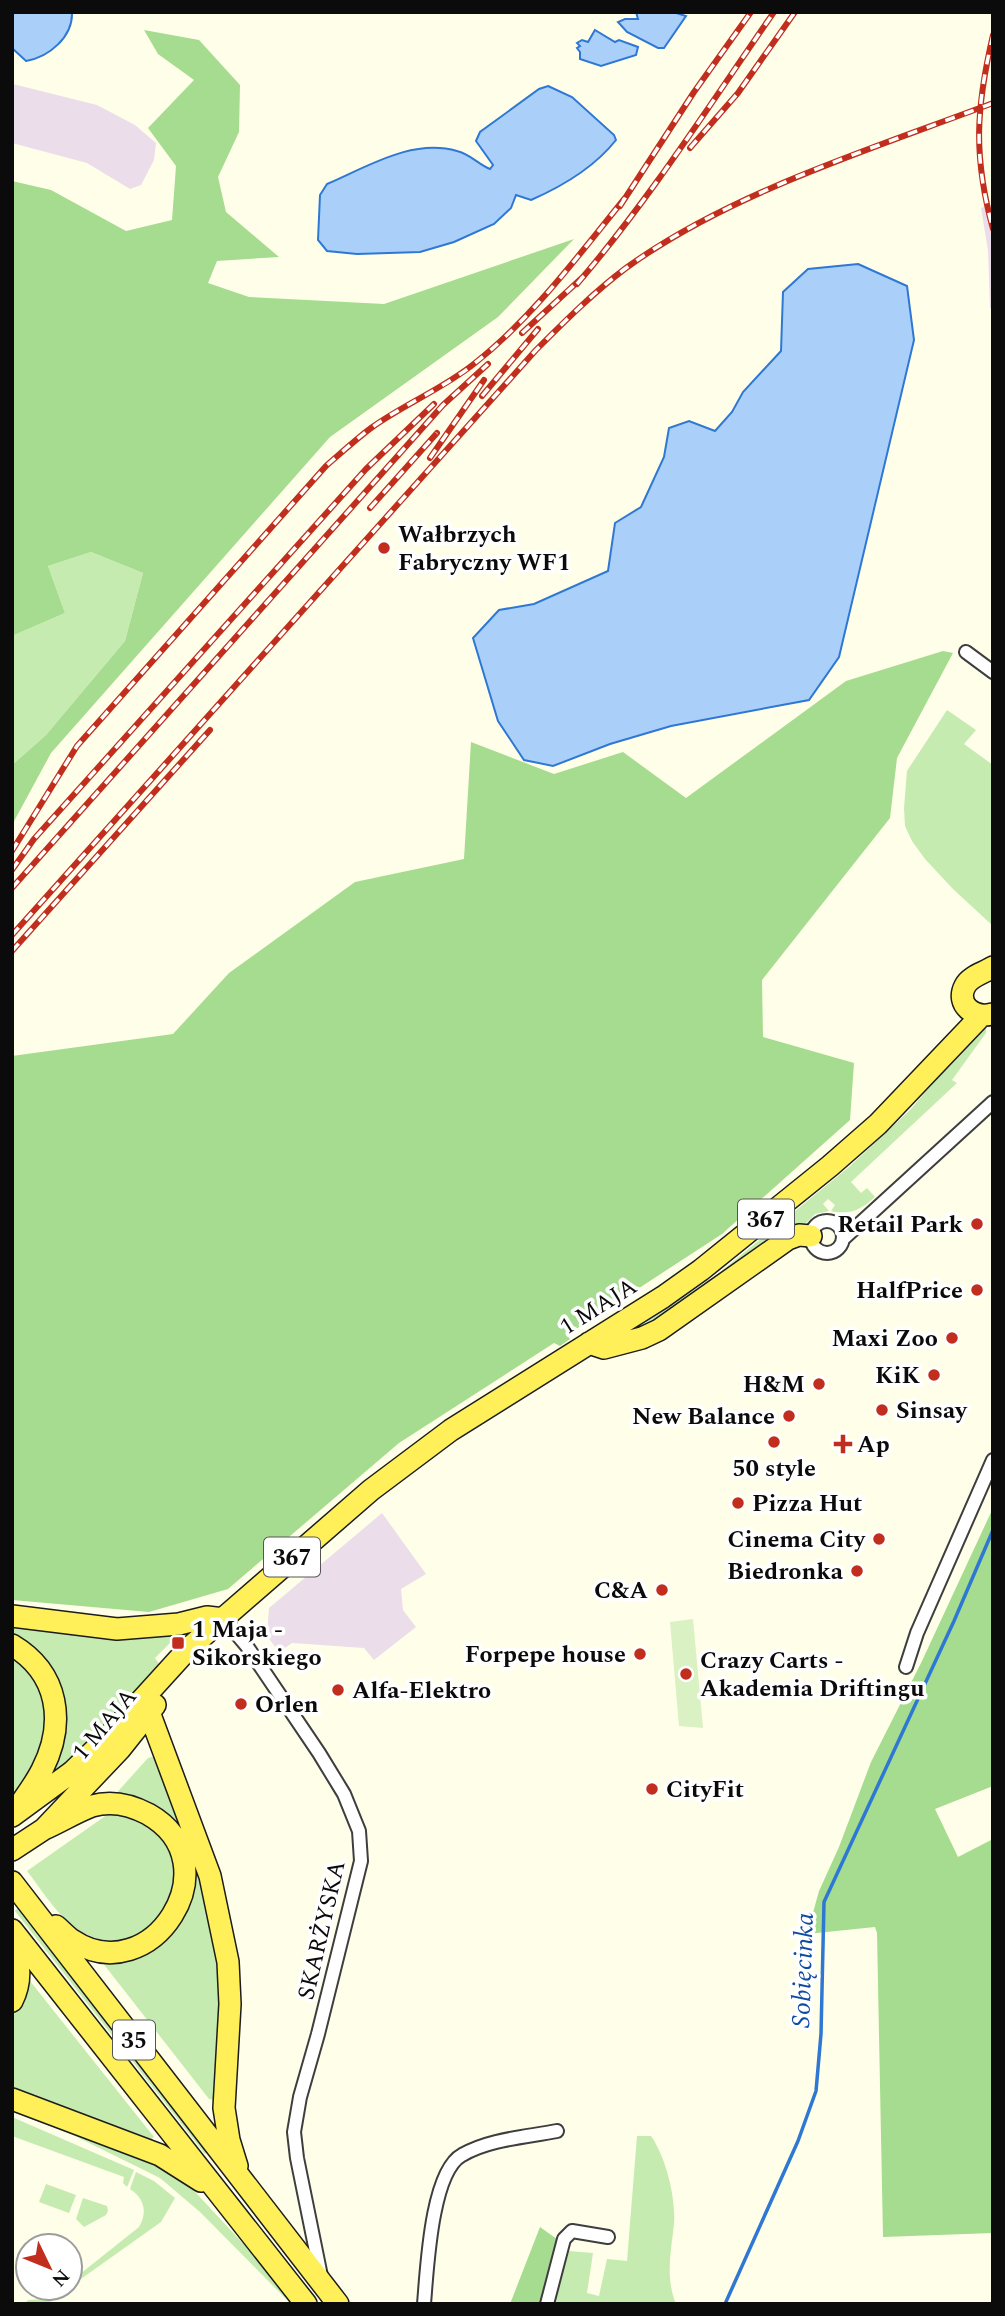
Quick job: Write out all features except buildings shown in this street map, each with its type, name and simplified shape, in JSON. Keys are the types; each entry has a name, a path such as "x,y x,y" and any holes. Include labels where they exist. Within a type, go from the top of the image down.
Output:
{"main road":[{"name":"367","path":"984,1014 964,1003 963,991 969,981 988,973"},
{"name":"1 MAJA","path":"13,1815 72,1772 108,1737 188,1649 371,1490 452,1430 663,1297 755,1227 878,1124 984,1014"},
{"path":"589,1343 604,1348 642,1338 659,1330 788,1240 799,1235 811,1236"},
{"path":"12,1616 117,1629 178,1624 207,1617 224,1619"},
{"name":"1 MAJA","path":"12,1850 44,1829 120,1749 224,1619"},
{"path":"12,1645 38,1664 47,1677 55,1707 50,1751 42,1770 13,1815"},
{"path":"149,1712 210,1876 228,1962 230,2004 224,2108 229,2140 242,2181"},
{"path":"19,1891 73,1941 95,1950 125,1952 151,1939 162,1929 172,1918 183,1898 185,1868 175,1839 163,1825 135,1807 125,1804 93,1806 44,1829"},
{"name":"35","path":"19,1891 338,2304"},
{"name":"35","path":"12,1930 306,2304"},
{"path":"12,1943 20,1964 16,1994 12,2001"},
{"path":"12,2099 160,2155 209,2182 225,2158"}],"street":[{"path":"966,652 993,672"},
{"path":"867,1215 836,1223 821,1222 815,1226 811,1236 814,1246 825,1252 835,1250 867,1215 993,1102"},
{"path":"836,1223 841,1228 843,1239"},
{"path":"906,1667 918,1633 993,1460"},
{"name":"SKARŻYSKA","path":"224,1619 246,1645 319,1753 344,1794 359,1831 361,1861 300,2097 294,2132 296,2158 323,2284"},
{"path":"424,2304 432,2228 442,2183 454,2163 460,2156 473,2150 557,2131"},
{"path":"547,2304 564,2239 569,2233 572,2231 608,2237"}],"shaded area":[{"path":"13,84 97,105 135,125 156,143 154,160 141,185 130,189 87,163 12,143"},
{"path":"993,204 993,310 990,308 988,251 981,208"},
{"path":"382,1513 426,1574 401,1589 403,1610 416,1627 374,1660 364,1648 292,1643 279,1652 267,1636 269,1608"}],"green space":[{"path":"144,30 199,40 240,85 239,132 218,177 226,212 279,257 217,261 208,283 249,297 384,304 574,239 498,317 330,437 51,753 12,825 12,765 46,735 125,641 143,573 91,552 48,566 65,613 12,636 12,181 51,190 126,231 172,220 176,166 148,128 194,80 158,54"},
{"path":"91,552 143,573 125,641 46,735 12,765 12,636 65,613 48,566"},
{"path":"943,651 953,653 897,758 890,818 762,980 763,1037 854,1063 850,1120 722,1234 567,1335 570,1339 560,1346 554,1343 399,1443 228,1589 149,1612 12,1600 12,1056 173,1034 229,973 355,882 464,859 471,742 554,774 623,752 686,798 846,681"},
{"path":"947,710 976,730 964,744 993,765 993,926 925,859 905,826 907,771"},
{"path":"982,1025 986,1028 986,1033 952,1080 957,1083 851,1182 861,1193 867,1188 875,1197 860,1208 844,1213 831,1211 835,1205 828,1199 823,1204 829,1211 815,1214 804,1225 790,1227 698,1298 632,1332 719,1273 849,1167 911,1109"},
{"path":"993,1508 993,1786 935,1809 958,1857 993,1839 993,2233 883,2237 877,1933 875,1927 807,1934 819,1891 871,1762 922,1661"},
{"path":"12,1619 186,1627 155,1658 159,1664 134,1694 50,1778 60,1729 12,1637"},
{"name":"Crazy Carts - Akademia Driftingu","path":"693,1619 703,1728 679,1726 670,1622"},
{"path":"12,1652 36,1675 42,1689 46,1722 44,1739 32,1772 12,1797"},
{"path":"155,1756 205,1878 224,2002 220,2101 209,2099 102,1962 164,1937 182,1839 112,1798 148,1758"},
{"path":"121,1810 161,1831 180,1871 167,1917 130,1942 99,1943 99,1939 87,1935 67,1921 27,1871 111,1812"},
{"path":"18,1908 208,2151 205,2154 15,1911"},
{"path":"26,1976 154,2137 149,2141 12,2091 12,2015 18,2006"},
{"path":"12,2107 153,2160 185,2181 277,2280 295,2304 291,2304 200,2212 160,2178 73,2135 12,2111"},
{"path":"12,2117 134,2170 127,2187 123,2183 124,2177 12,2136"},
{"path":"637,2136 651,2136 669,2178 674,2214 670,2274 676,2304 554,2304 569,2251 593,2253 587,2293 599,2296 607,2259 627,2261"},
{"path":"136,2172 154,2181 175,2198 161,2222 84,2277 84,2271 139,2227 143,2206 139,2197 130,2189"},
{"path":"46,2184 76,2195 69,2213 39,2202"},
{"path":"83,2198 107,2206 108,2211 106,2215 84,2227 76,2219"},
{"path":"540,2227 561,2242 542,2304 510,2304"},
{"path":"26,2302 50,2302 38,2304 24,2304"}],"water":[{"path":"12,12 72,12 68,30 58,44 43,55 26,61 12,48"},
{"path":"636,12 673,12 686,16 664,48 658,48 627,32 618,22 638,19"},
{"path":"595,30 615,42 619,40 638,47 636,55 601,66 580,59 577,48 580,46 577,43 582,40 588,42"},
{"path":"548,86 572,97 614,135 616,140 598,159 577,175 531,200 516,195 511,208 494,224 454,242 420,252 357,254 327,251 318,240 320,195 327,184 390,156 423,148 462,152 490,169 493,165 476,141 480,132 539,89"},
{"path":"858,264 907,286 914,340 839,657 809,700 671,726 610,744 553,766 524,760 498,721 473,638 499,610 534,604 608,571 615,523 641,507 664,457 669,428 689,421 715,431 732,412 743,392 781,351 783,292 808,269"}],"waterway":[{"name":"Sobięcinka","path":"725,2304 798,2141 816,2091 821,2034 824,1902 954,1621 993,1530"}],"railway":[{"path":"620,206 694,92 751,12"},
{"path":"577,284 655,185 774,12"},
{"path":"690,148 738,93 795,12"},
{"path":"993,35 983,86 979,132 982,178 993,229"},
{"path":"12,935 536,350 603,287 667,241 756,195 851,155 993,103"},
{"path":"12,851 77,746 326,466 371,428 463,372 496,345 554,285 625,198"},
{"path":"522,333 584,276"},
{"path":"482,396 538,329"},
{"path":"12,888 443,405 488,364"},
{"path":"430,458 484,380"},
{"path":"12,870 34,839 366,469 434,404"},
{"path":"370,508 437,433"},
{"path":"12,951 210,730"}],"place":[{"name":"Wałbrzych Fabryczny WF1","path":"384,548"},
{"name":"Retail Park","path":"977,1224"},
{"name":"HalfPrice","path":"977,1290"},
{"name":"Maxi Zoo","path":"952,1338"},
{"name":"KiK","path":"934,1375"},
{"name":"H&M","path":"819,1384"},
{"name":"Sinsay","path":"882,1410"},
{"name":"New Balance","path":"789,1416"},
{"name":"50 style","path":"774,1442"},
{"name":"Ap","path":"843,1444"},
{"name":"Pizza Hut","path":"738,1503"},
{"name":"Cinema City","path":"879,1539"},
{"name":"Biedronka","path":"857,1571"},
{"name":"C&A","path":"662,1590"},
{"name":"1 Maja - Sikorskiego","path":"178,1643"},
{"name":"Forpepe house","path":"640,1654"},
{"name":"Crazy Carts - Akademia Driftingu","path":"686,1674"},
{"name":"Alfa-Elektro","path":"338,1690"},
{"name":"Orlen","path":"241,1704"},
{"name":"CityFit","path":"652,1789"}]}
